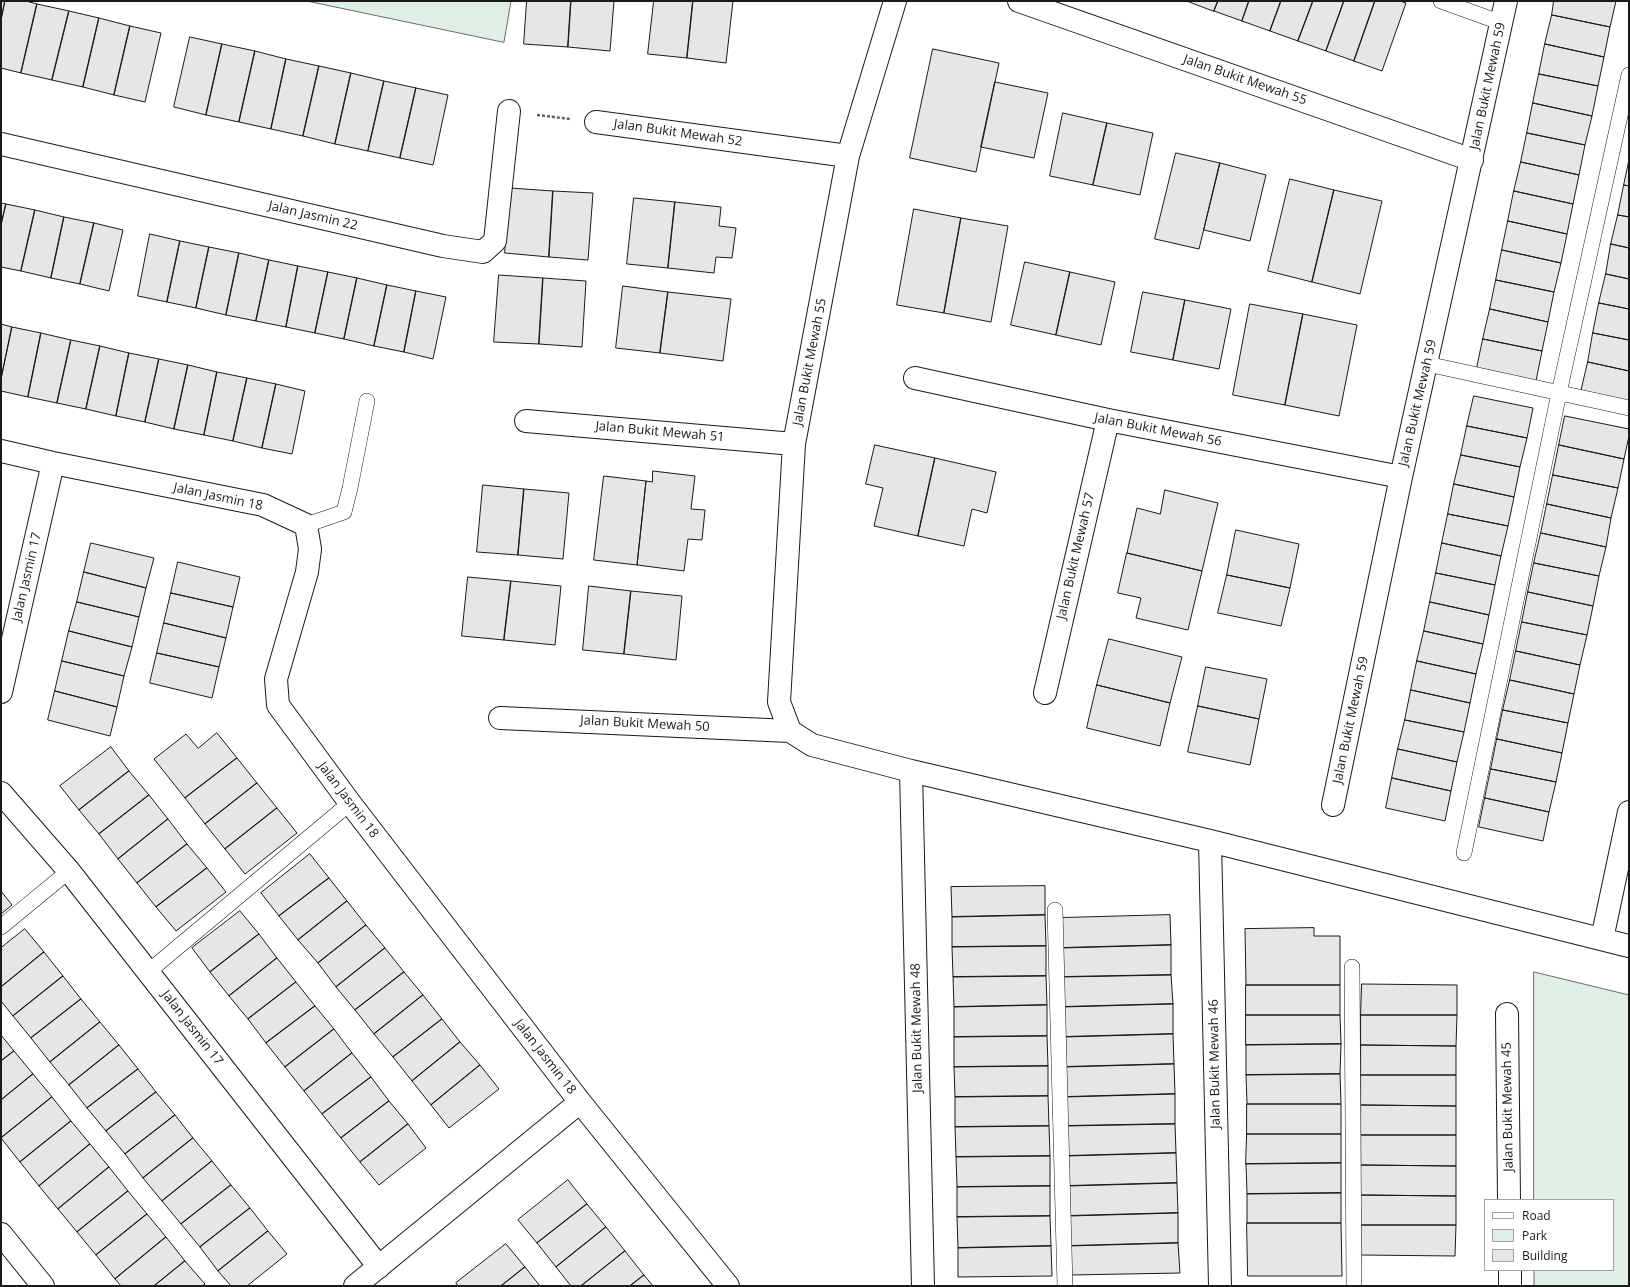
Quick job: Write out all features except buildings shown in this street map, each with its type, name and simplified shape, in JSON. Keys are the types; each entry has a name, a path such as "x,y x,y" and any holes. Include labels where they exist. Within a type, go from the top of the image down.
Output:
{"street":[{"name":"Jalan Bukit Mewah 55","path":"790,731 780,702 794,444 848,156 895,1"},
{"name":"Jalan Bukit Mewah 55","path":"1019,1 1472,160"},
{"name":"Jalan Bukit Mewah 59","path":"1333,805 1401,477 1506,1"},
{"name":"Jalan Jasmin 22","path":"1,144 442,246 483,252 495,241 509,111"},
{"name":"Jalan Bukit Mewah 52","path":"596,122 848,156"},
{"name":"Jalan Bukit Mewah 56","path":"915,378 1108,420 1401,477"},
{"name":"Jalan Bukit Mewah 51","path":"526,420 794,444"},
{"name":"Jalan Bukit Mewah 57","path":"1045,693 1108,420"},
{"name":"Jalan Jasmin 18","path":"1,451 53,463 263,505 306,525 310,549 307,572 276,679 278,705 350,803 580,1102 728,1286"},
{"name":"Jalan Jasmin 17","path":"1,692 53,463"},
{"name":"Jalan Bukit Mewah 50","path":"500,718 790,731"},
{"path":"790,731 812,745 911,771 1210,841 1629,946"},
{"name":"Jalan Bukit Mewah 48","path":"911,771 923,1286"},
{"name":"Jalan Jasmin 17","path":"1,793 69,871 379,1267"},
{"path":"1602,939 1629,812"},
{"name":"Jalan Bukit Mewah 46","path":"1210,841 1220,1286"},
{"name":"Jalan Bukit Mewah 45","path":"1507,1014 1509,1199"},
{"path":"355,1286 580,1102"},
{"path":"1,1234 43,1286"},
{"path":"1510,1271 1510,1286"}],"lane":[{"path":"1441,1 1502,23"},
{"path":"1464,853 1559,393 1629,75"},
{"path":"1426,364 1629,408"},
{"path":"306,525 344,512 367,401"},
{"path":"148,972 350,803"},
{"path":"1,927 69,871"},
{"path":"1055,910 1065,1286"},
{"path":"1352,967 1354,1286"}],"path":[{"name":"Jalan Bukit Mewah 52","path":"509,111 596,122"}],"green space":[{"path":"307,1 511,1 504,42"},
{"path":"1534,972 1629,995 1629,1286 1534,1286 1534,1271 1614,1271 1614,1199 1534,1199"}]}
